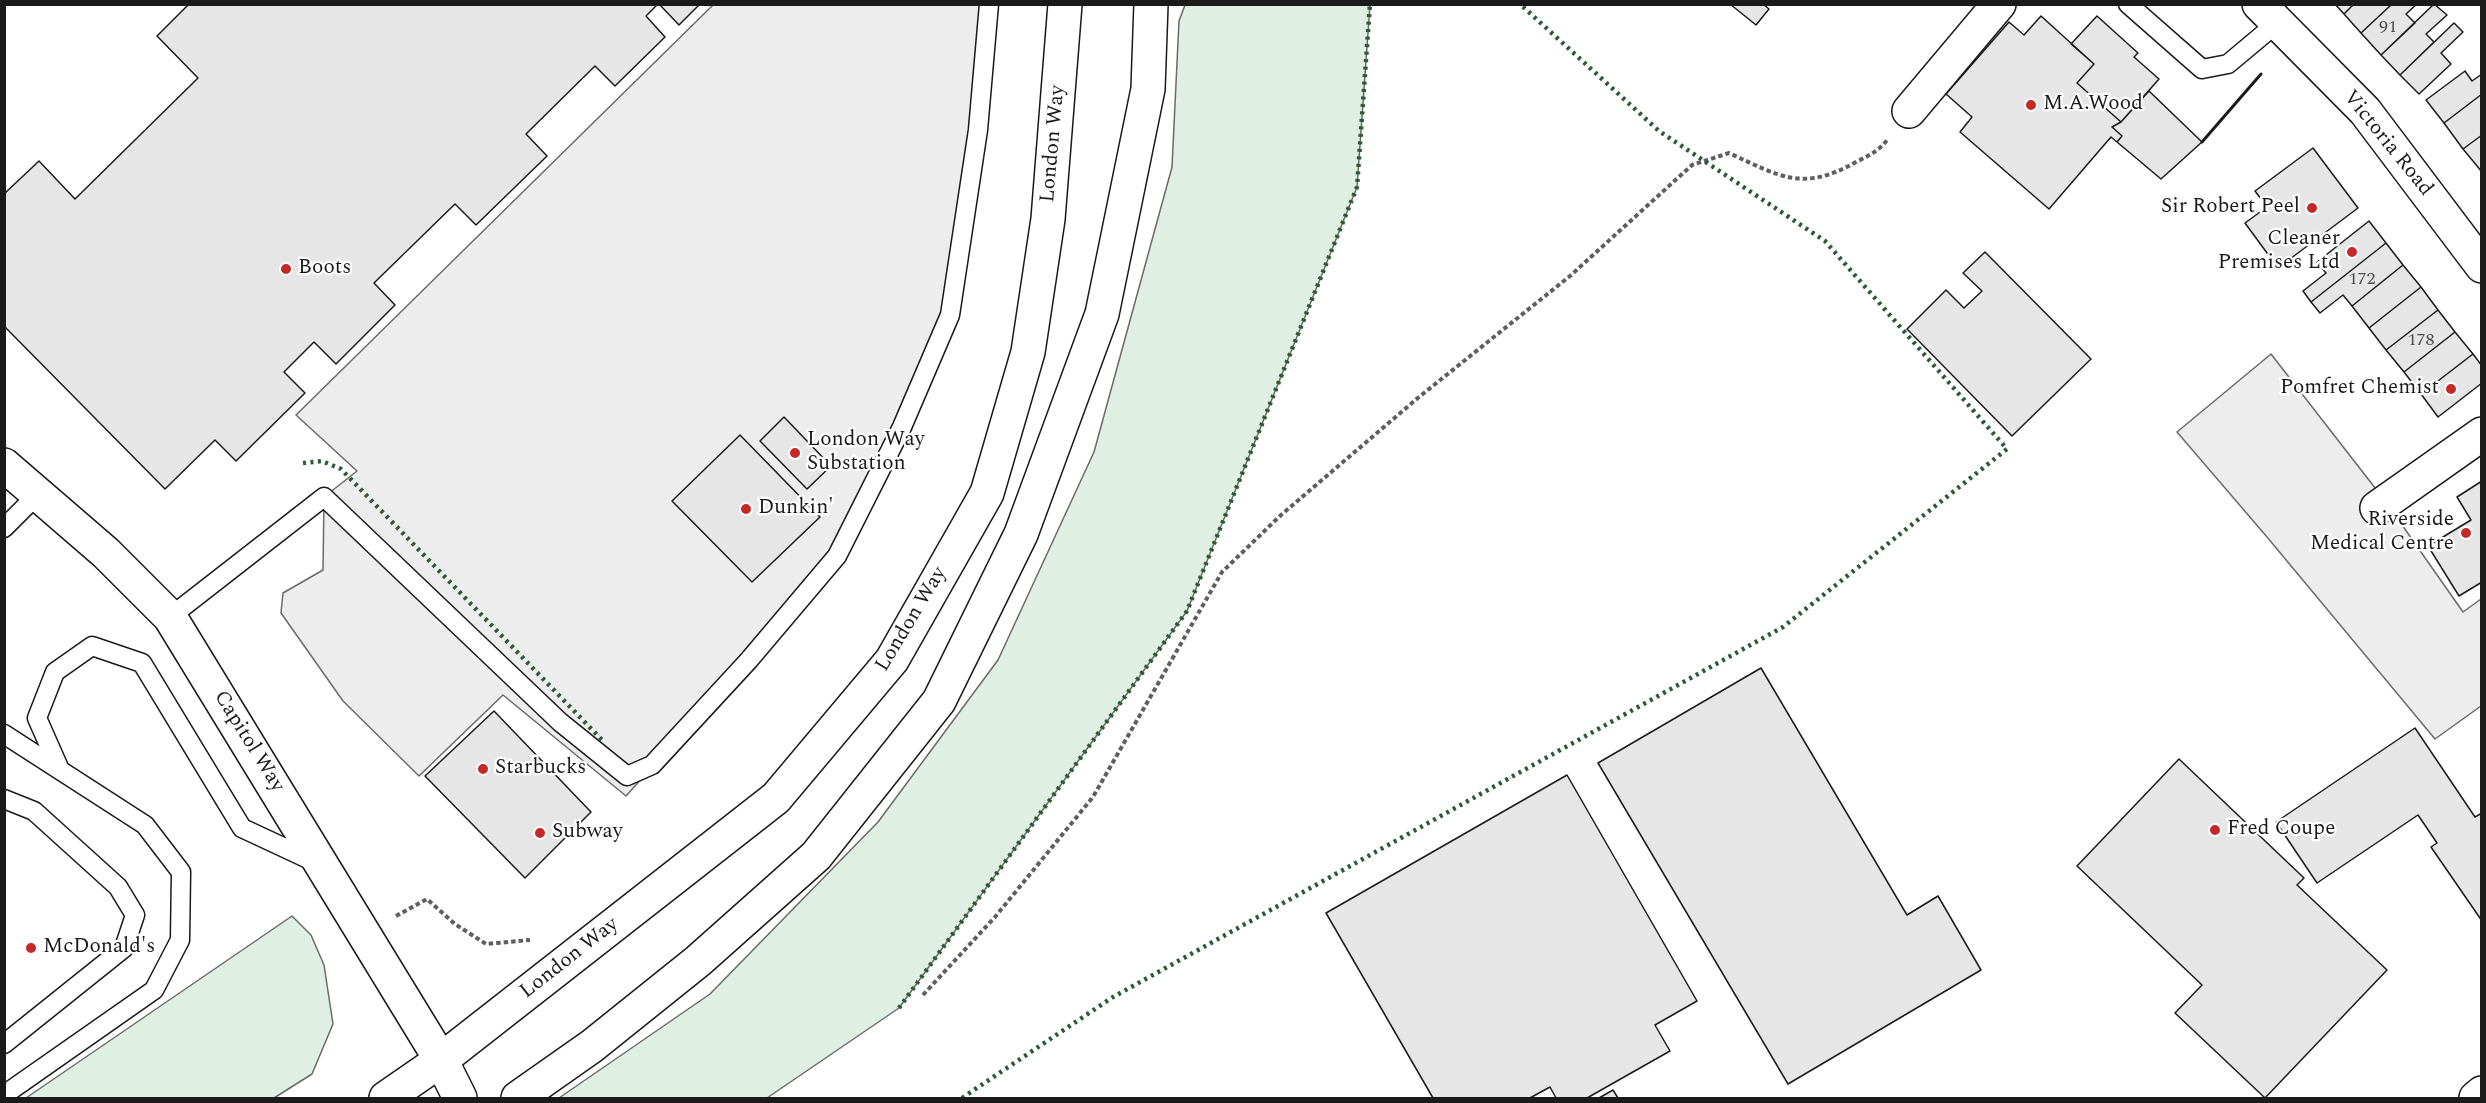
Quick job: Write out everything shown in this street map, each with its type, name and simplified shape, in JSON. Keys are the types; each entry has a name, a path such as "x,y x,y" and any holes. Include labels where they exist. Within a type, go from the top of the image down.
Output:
{"main road":[{"name":"London Way","path":"386,1098 441,1060 776,798 892,660 987,493 1028,352 1048,219 1065,4"},
{"path":"518,1098 592,1046 699,961 816,855 939,701 1021,534 1101,314 1148,89 1151,4"},
{"path":"1909,111 1999,4"},
{"name":"Victoria Road","path":"2268,14 2365,111 2481,266"},
{"path":"2377,508 2481,434"},
{"name":"Capitol Way","path":"4,465 106,553 170,617 441,1060 460,1098"},
{"path":"2476,1098 2481,1093"}],"lane":[{"path":"170,617 324,497 560,722 627,776 652,765 750,660 837,556 902,427 950,315 978,130 989,4"},
{"path":"2128,4 2202,69 2228,64 2268,14"},
{"path":"4,528 38,495"},
{"path":"60,770 37,718 55,672 92,646 142,663 242,828 324,866"},
{"path":"4,734 145,825 181,872 180,940 154,990 4,1095"},
{"path":"4,799 34,811 42,818 118,887 135,915 124,948 4,1044"}],"path":[{"path":"923,995 995,917 1093,797 1222,572 1281,515 1419,397 1570,276 1692,165 1729,153 1764,169 1800,180 1832,176 1881,148 1909,111"}],"green space":[{"path":"1185,5 1370,5 1357,187 1187,611 899,1008 767,1098 559,1098 710,994 878,822 998,660 1094,452 1172,167 1179,21"},
{"path":"292,916 311,935 324,965 333,1024 312,1074 274,1098 26,1098"}],"shaded area":[{"path":"713,5 991,5 951,316 839,558 626,796 503,695 419,776 343,701 281,613 283,593 323,570 324,497 357,471 296,415"},
{"path":"2271,354 2386,502 2463,612 2481,599 2481,706 2435,739 2177,432"}],"building":[{"path":"189,4 658,4 646,16 665,37 615,86 595,66 526,134 547,156 476,225 455,204 374,283 395,305 336,364 314,342 284,372 305,393 236,461 215,440 165,489 4,326 4,194 39,161 75,199 198,78 157,36"},
{"path":"659,4 700,4 679,25"},
{"path":"1730,4 1763,4 1769,9 1756,25"},
{"path":"2335,4 2354,4 2344,14"},
{"path":"2354,4 2392,4 2361,33 2344,14"},
{"path":"2392,4 2417,4 2406,14 2415,23 2381,55 2361,33"},
{"path":"2434,4 2447,15 2426,34 2434,42 2400,75 2381,55"},
{"name":"M.A.Wood","path":"2041,16 2094,64 2077,83 2121,122 2112,127 2122,136 2117,142 2111,137 2049,209 1960,132 1972,117 1946,94 2009,22 2024,35"},
{"path":"2097,16 2138,53 2134,57 2159,79 2121,122 2077,83 2094,64 2071,44"},
{"path":"2454,23 2463,32 2441,53 2451,64 2419,94 2400,75"},
{"path":"2465,71 2472,81 2482,74 2482,94 2444,123 2426,100"},
{"path":"2149,91 2202,142 2161,179 2117,142 2122,136 2112,127 2121,122"},
{"path":"2482,94 2482,135 2463,149 2444,123"},
{"path":"2482,135 2482,172 2463,149"},
{"name":"Sir Robert Peel","path":"2313,148 2358,208 2278,268 2245,223 2267,207 2255,191"},
{"name":"Cleaner Premises Ltd","path":"2369,221 2386,243 2311,302 2303,291 2326,273 2317,262"},
{"path":"2386,243 2403,265 2352,306 2343,295 2320,313 2311,302"},
{"path":"1985,252 2091,359 2012,436 1907,329 1946,290 1964,308 1982,291 1963,273"},
{"path":"2403,265 2421,287 2369,328 2352,306"},
{"path":"2421,287 2438,310 2386,350 2369,328"},
{"path":"2438,310 2455,332 2404,372 2386,350"},
{"path":"2455,332 2473,354 2421,394 2404,372"},
{"name":"Pomfret Chemist","path":"2473,354 2482,366 2482,383 2438,417 2421,394"},
{"name":"London Way Substation","path":"784,417 831,466 807,489 760,441"},
{"name":"Dunkin'","path":"740,435 820,517 752,582 672,501"},
{"name":"Riverside Medical Centre","path":"2482,481 2482,582 2459,596 2428,546 2471,520 2457,497"},
{"path":"1761,668 1907,915 1938,896 1981,970 1788,1084 1598,763"},
{"path":"494,711 591,812 525,878 425,776"},
{"path":"2415,728 2475,817 2482,813 2482,921 2431,847 2437,843 2418,815 2317,883 2276,822"},
{"path":"2179,759 2304,878 2297,885 2387,970 2265,1098 2175,1013 2202,985 2077,866"},
{"path":"1567,775 1697,1001 1655,1025 1670,1051 1587,1098 1556,1098 1550,1087 1530,1098 1433,1098 1326,913"},
{"path":"1613,1090 1618,1098 1599,1098"}],"hedge":[{"path":"899,1008 1187,611 1357,187 1370,4"},
{"path":"962,1098 1113,997 1783,627 2007,449 1825,241 1659,131 1520,4"},
{"path":"303,463 322,461 341,469 602,740"}],"wall":[{"path":"2202,142 2261,74"}],"place":[{"name":"M.A.Wood","path":"2031,105"},
{"name":"Sir Robert Peel","path":"2312,208"},
{"name":"Cleaner Premises Ltd","path":"2352,252"},
{"name":"Boots","path":"286,269"},
{"name":"Pomfret Chemist","path":"2451,389"},
{"name":"London Way Substation","path":"795,453"},
{"name":"Dunkin'","path":"746,509"},
{"name":"Riverside Medical Centre","path":"2466,533"},
{"name":"Starbucks","path":"483,769"},
{"name":"Fred Coupe","path":"2215,830"},
{"name":"Subway","path":"540,833"},
{"name":"McDonald's","path":"31,948"}]}
